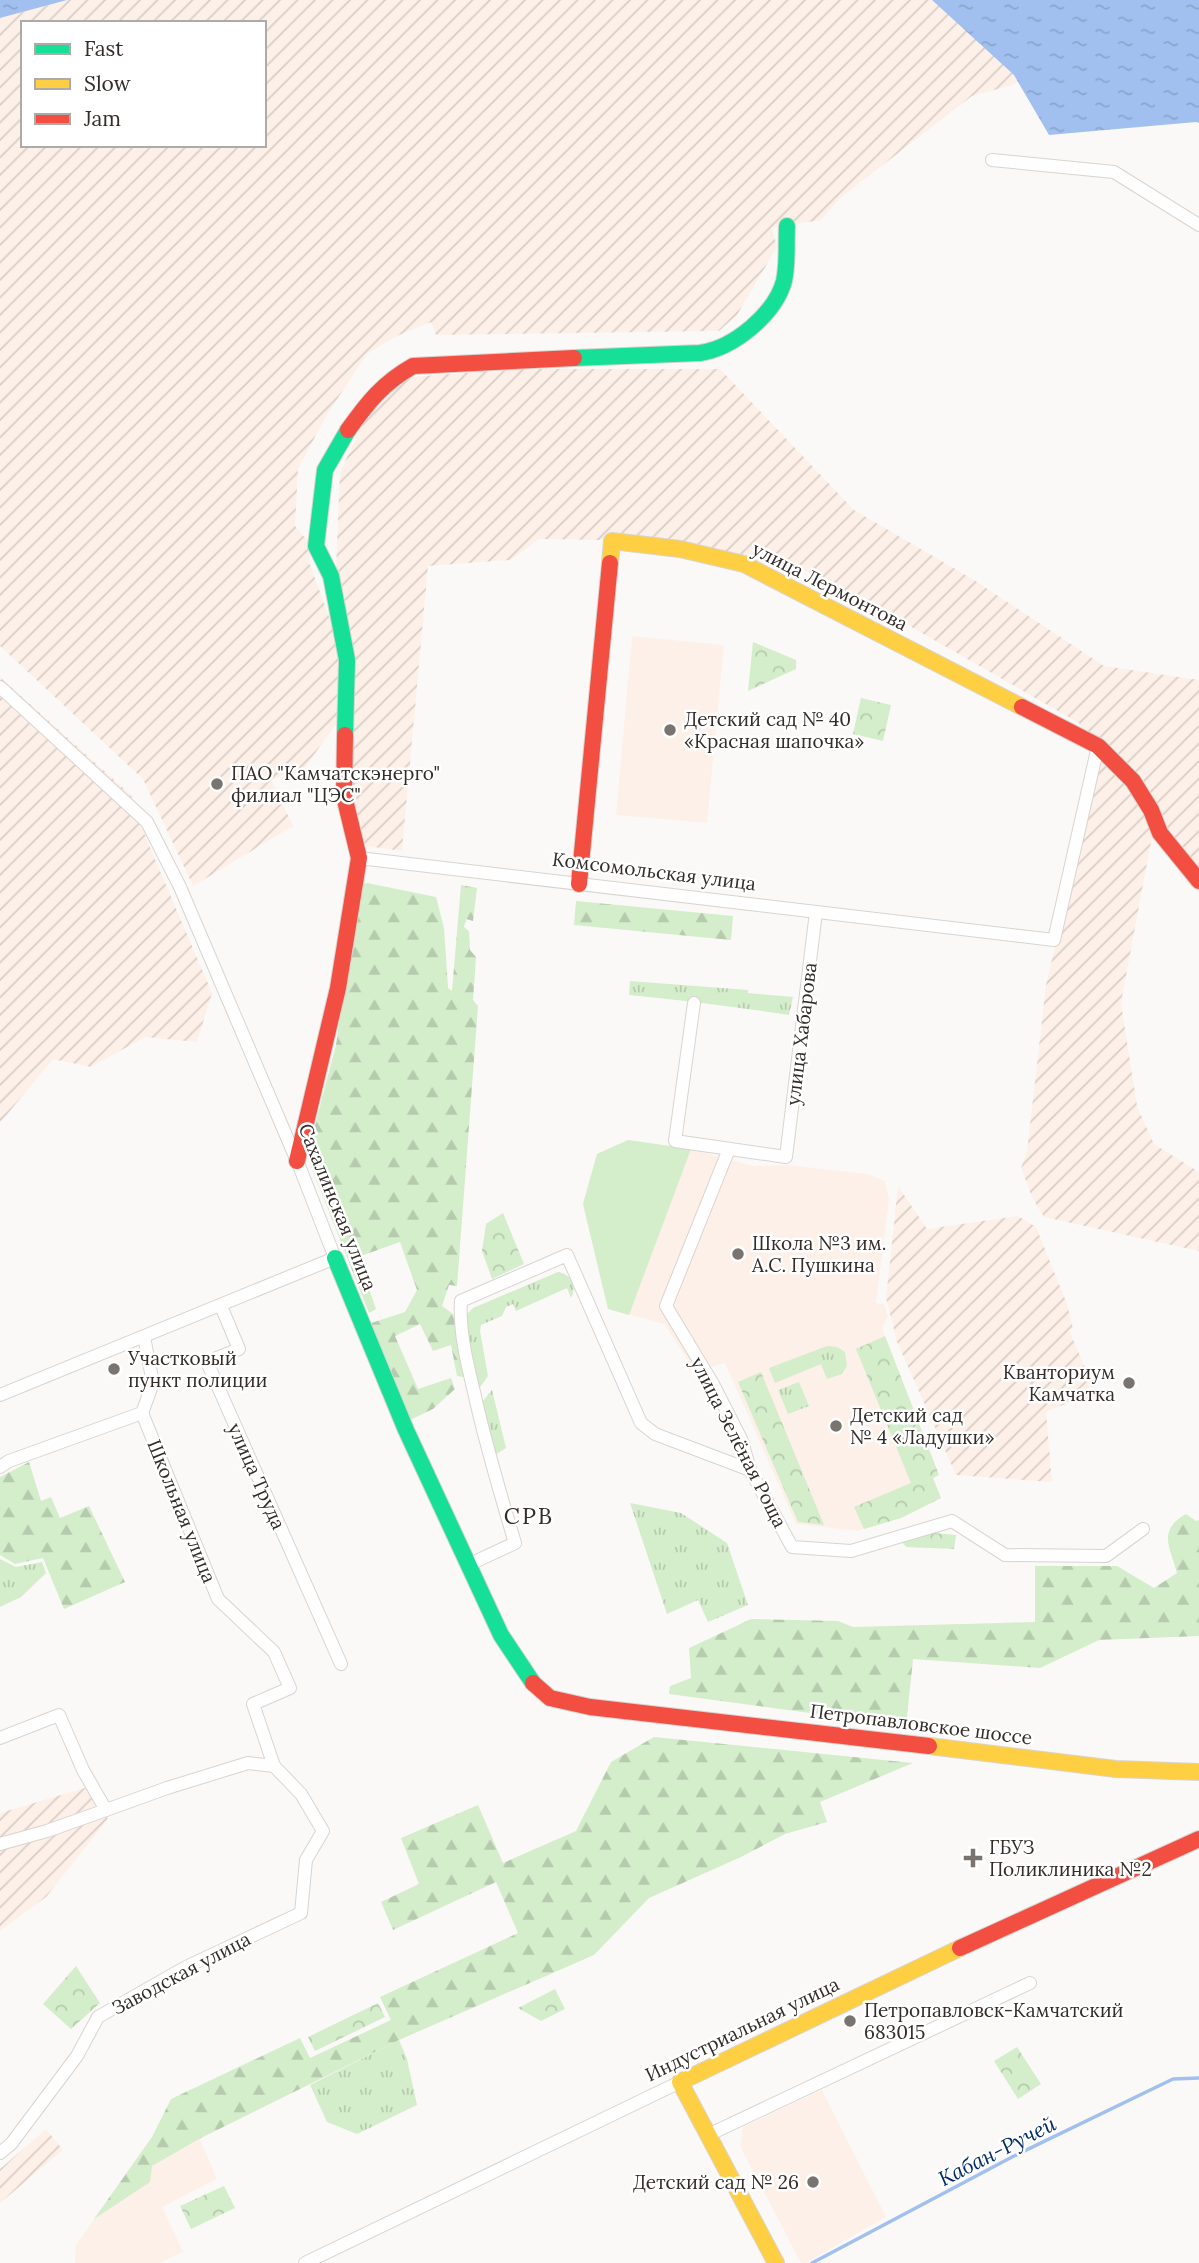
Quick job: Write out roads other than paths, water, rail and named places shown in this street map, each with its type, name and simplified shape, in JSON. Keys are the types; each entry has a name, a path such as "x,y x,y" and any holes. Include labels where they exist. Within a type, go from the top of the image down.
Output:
{"street":[{"path":"992,160 1114,172 1199,225"},
{"path":"297,1161 338,988 359,858 344,796 347,660 331,576 316,546 325,470 341,440 375,395 392,377 413,366 689,354 710,351 741,336 765,312 782,286 786,267 787,226"},
{"name":"улица Лермонтова","path":"579,884 612,541 680,549 744,564 1098,746 1133,781 1151,810 1160,833 1199,880"},
{"name":"Сахалинская улица","path":"0,687 147,822 180,887 297,1161 406,1430 501,1635 534,1684 550,1698 590,1707 638,1713"},
{"name":"Комсомольская улица","path":"359,858 1054,940 1098,746"},
{"name":"улица Хабарова","path":"729,1149 786,1157 816,912"},
{"path":"694,1003 675,1141 729,1149"},
{"name":"улица Зелёная Роща","path":"729,1149 666,1306 713,1384 742,1441 750,1469 792,1546 852,1551 951,1521 1005,1555 1106,1556 1143,1529"},
{"path":"468,1566 515,1544 482,1429 470,1376 460,1318 461,1301 567,1255 641,1423 655,1434 750,1469"},
{"path":"0,1395 335,1258"},
{"name":"улица Труда","path":"221,1306 239,1349 206,1362 341,1664"},
{"path":"0,1466 142,1413 153,1383 144,1337"},
{"name":"Школьная улица","path":"142,1413 218,1599 274,1653 290,1688 253,1704 274,1766 301,1794 323,1831"},
{"name":"Петропавловское шоссе","path":"638,1713 1116,1769 1199,1772"},
{"path":"0,1738 59,1715 83,1770 106,1810"},
{"path":"0,1844 47,1831 167,1788 248,1763 274,1766"},
{"name":"Заводская улица","path":"0,2153 11,2144 77,2056 98,2017 186,1967 300,1913 306,1860 323,1831"},
{"name":"Индустриальная улица","path":"305,2263 940,1957 1199,1839"},
{"path":"708,2135 1030,1983"},
{"path":"680,2082 776,2263"}],"water":[{"path":"0,0 67,0 0,18"},
{"path":"932,0 1199,0 1199,123 1049,135 1014,75"}],"waterway":[{"name":"Кабан-Ручей","path":"812,2263 1012,2157 1173,2079 1199,2078"}],"place":[{"name":"Детский сад № 40 «Красная шапочка»","path":"670,730"},
{"name":"ПАО \"Камчатскэнерго\" филиал \"ЦЭС\"","path":"217,784"},
{"name":"Школа №3 им. А.С. Пушкина","path":"738,1254"},
{"name":"Участковый пункт полиции","path":"114,1369"},
{"name":"Кванториум Камчатка","path":"1129,1383"},
{"name":"Детский сад № 4 «Ладушки»","path":"836,1426"},
{"name":"ГБУЗ Поликлиника №2","path":"973,1858"},
{"name":"Петропавловск-Камчатский 683015","path":"850,2021"},
{"name":"Детский сад № 26","path":"813,2182"}],"district":[{"name":"СРВ","path":"529,1515"}]}
